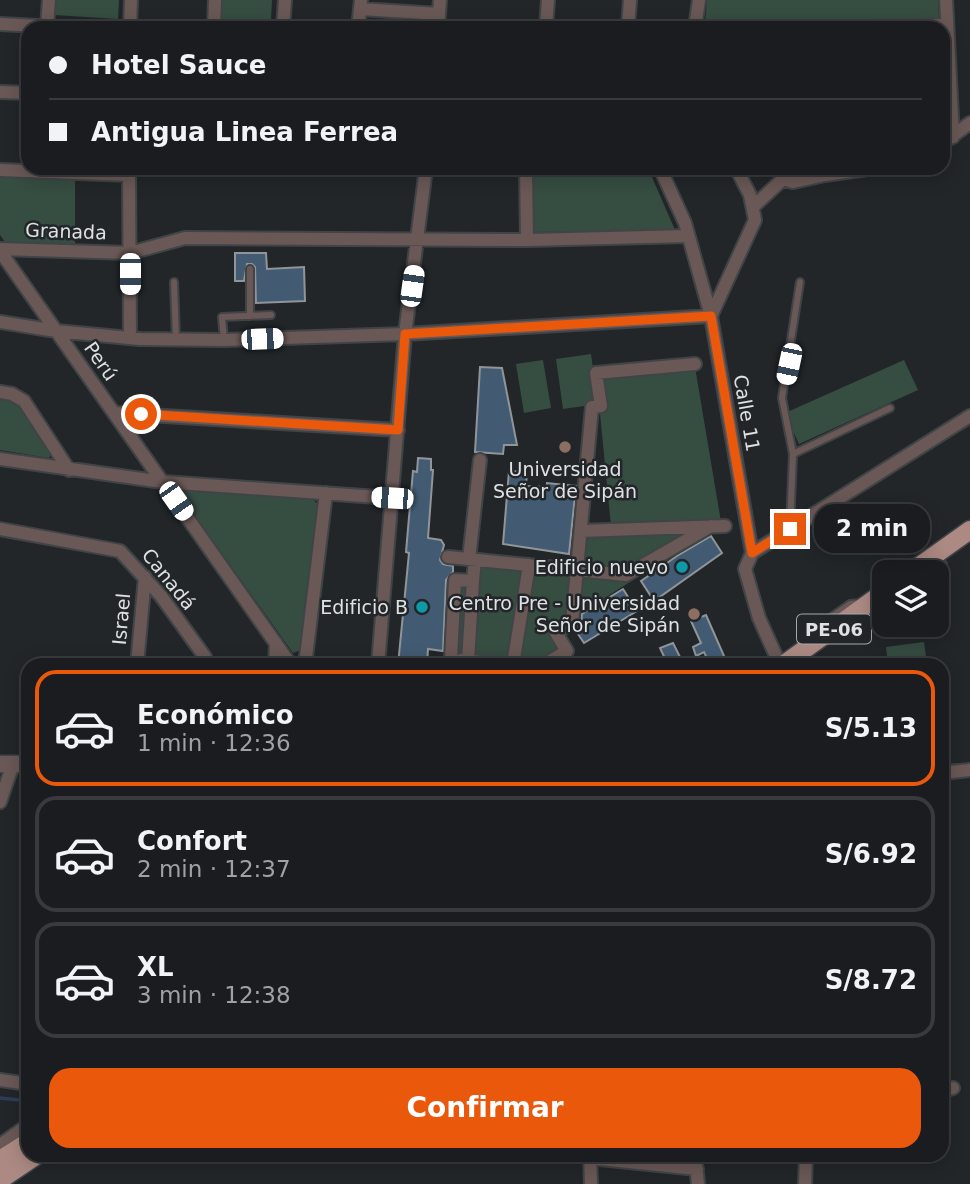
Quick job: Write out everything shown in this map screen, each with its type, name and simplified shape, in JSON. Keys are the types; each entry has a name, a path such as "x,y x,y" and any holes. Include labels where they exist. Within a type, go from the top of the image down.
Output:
{"main road":[{"path":"928,560 970,530"},
{"path":"949,562 970,544"},
{"name":"PE-06","path":"792,658 872,605"},
{"name":"PE-06","path":"812,658 872,607"},
{"path":"0,1160 21,1146"},
{"path":"0,1180 27,1162"}],"street":[{"path":"47,21 49,0"},
{"path":"130,21 131,0"},
{"path":"214,21 215,0"},
{"path":"284,21 285,0"},
{"path":"438,21 440,0"},
{"path":"546,21 548,0"},
{"path":"628,21 630,0"},
{"path":"696,21 699,0"},
{"path":"946,0 947,21"},
{"path":"360,4 439,14"},
{"path":"0,24 21,25"},
{"path":"0,92 21,93"},
{"path":"950,138 970,123"},
{"path":"0,170 21,170"},
{"path":"129,175 130,338"},
{"path":"379,658 405,334 425,175"},
{"path":"526,175 527,240"},
{"name":"Calle 11","path":"663,175 688,236 711,316 752,553 745,569 759,618 779,658"},
{"path":"0,322 130,338 224,340 405,334 711,316 755,220 754,206 739,175"},
{"path":"754,206 781,175"},
{"path":"785,175 793,182 825,175"},
{"name":"Granada","path":"0,250 130,253 185,238 527,240 688,236"},
{"name":"Perú","path":"0,250 286,658"},
{"path":"556,658 567,651 556,633 572,623 592,407 601,406 596,373 695,364"},
{"path":"0,392 12,394 24,401 69,470"},
{"path":"114,413 398,430"},
{"path":"752,553 970,416"},
{"path":"0,459 163,482 392,498"},
{"path":"468,658 480,460"},
{"path":"306,658 326,493"},
{"path":"448,557 626,575 711,526"},
{"path":"581,531 725,526"},
{"name":"Canadá","path":"0,529 120,551 145,577 205,658"},
{"path":"514,658 529,565"},
{"name":"Israel","path":"137,658 145,577"},
{"path":"449,658 455,580 472,581"},
{"path":"453,625 470,626"},
{"path":"275,642 275,658"},
{"path":"0,802 14,764"},
{"path":"949,771 970,769"},
{"path":"0,1080 21,1083"},
{"path":"0,1145 21,1130"},
{"path":"590,1162 590,1184"},
{"path":"635,1162 697,1169"},
{"path":"696,1162 698,1184"},
{"path":"806,1162 806,1184"}],"lane":[{"path":"250,269 250,316"},
{"path":"174,282 176,339"},
{"path":"790,529 793,454 782,398 800,282"},
{"path":"224,340 222,317 271,315"},
{"path":"793,454 891,408"}],"green space":[{"path":"54,0 119,0 118,19 54,15"},
{"path":"220,0 272,0 271,20 220,19"},
{"path":"707,0 938,0 939,19 861,21 705,21"},
{"path":"0,175 75,179 75,244 5,242 0,235"},
{"path":"533,175 651,175 675,230 534,232"},
{"path":"591,354 598,404 563,409 556,359"},
{"path":"543,360 551,408 524,413 516,364"},
{"path":"904,360 918,390 799,444 785,413"},
{"path":"695,367 721,522 611,526 596,373"},
{"path":"0,395 17,402 52,452 49,458 0,450"},
{"path":"185,489 312,499 318,504 304,649 293,653 181,496"},
{"path":"697,530 704,535 551,632 562,650 550,658 446,657 449,579 477,581 479,563 580,575 584,533"},
{"path":"924,642 926,658 887,658 886,647"}],"building":[{"path":"235,253 266,253 267,269 304,267 305,301 256,303 255,267 247,264 244,281 235,281"},
{"path":"480,367 502,368 517,445 504,445 503,454 475,452"},
{"path":"418,458 431,459 433,470 428,538 441,540 444,545 440,560 443,564 453,566 453,572 446,580 443,651 428,649 427,658 399,658 409,553 406,552 413,471 417,472"},
{"path":"509,471 527,472 526,486 547,487 547,483 576,486 569,554 503,544"},
{"name":"Edificio nuevo","path":"711,536 722,553 654,601 641,581"},
{"path":"623,589 637,611 584,643 576,631 581,624 582,614"},
{"path":"706,615 725,658 707,658 704,652 696,656 693,647 701,643 691,621"},
{"path":"673,643 680,658 665,658 660,648"}],"waterway":[{"path":"949,765 964,765"},
{"path":"0,1098 21,1100"}],"place":[{"name":"Universidad Señor de Sipán","path":"565,447"},
{"name":"Edificio nuevo","path":"682,567"},
{"name":"Edificio B","path":"422,607"},
{"name":"Centro Pre - Universidad Señor de Sipán","path":"694,614"}],"route":[{"path":"141,414 398,430 405,334 711,316 752,553 790,529"}]}
